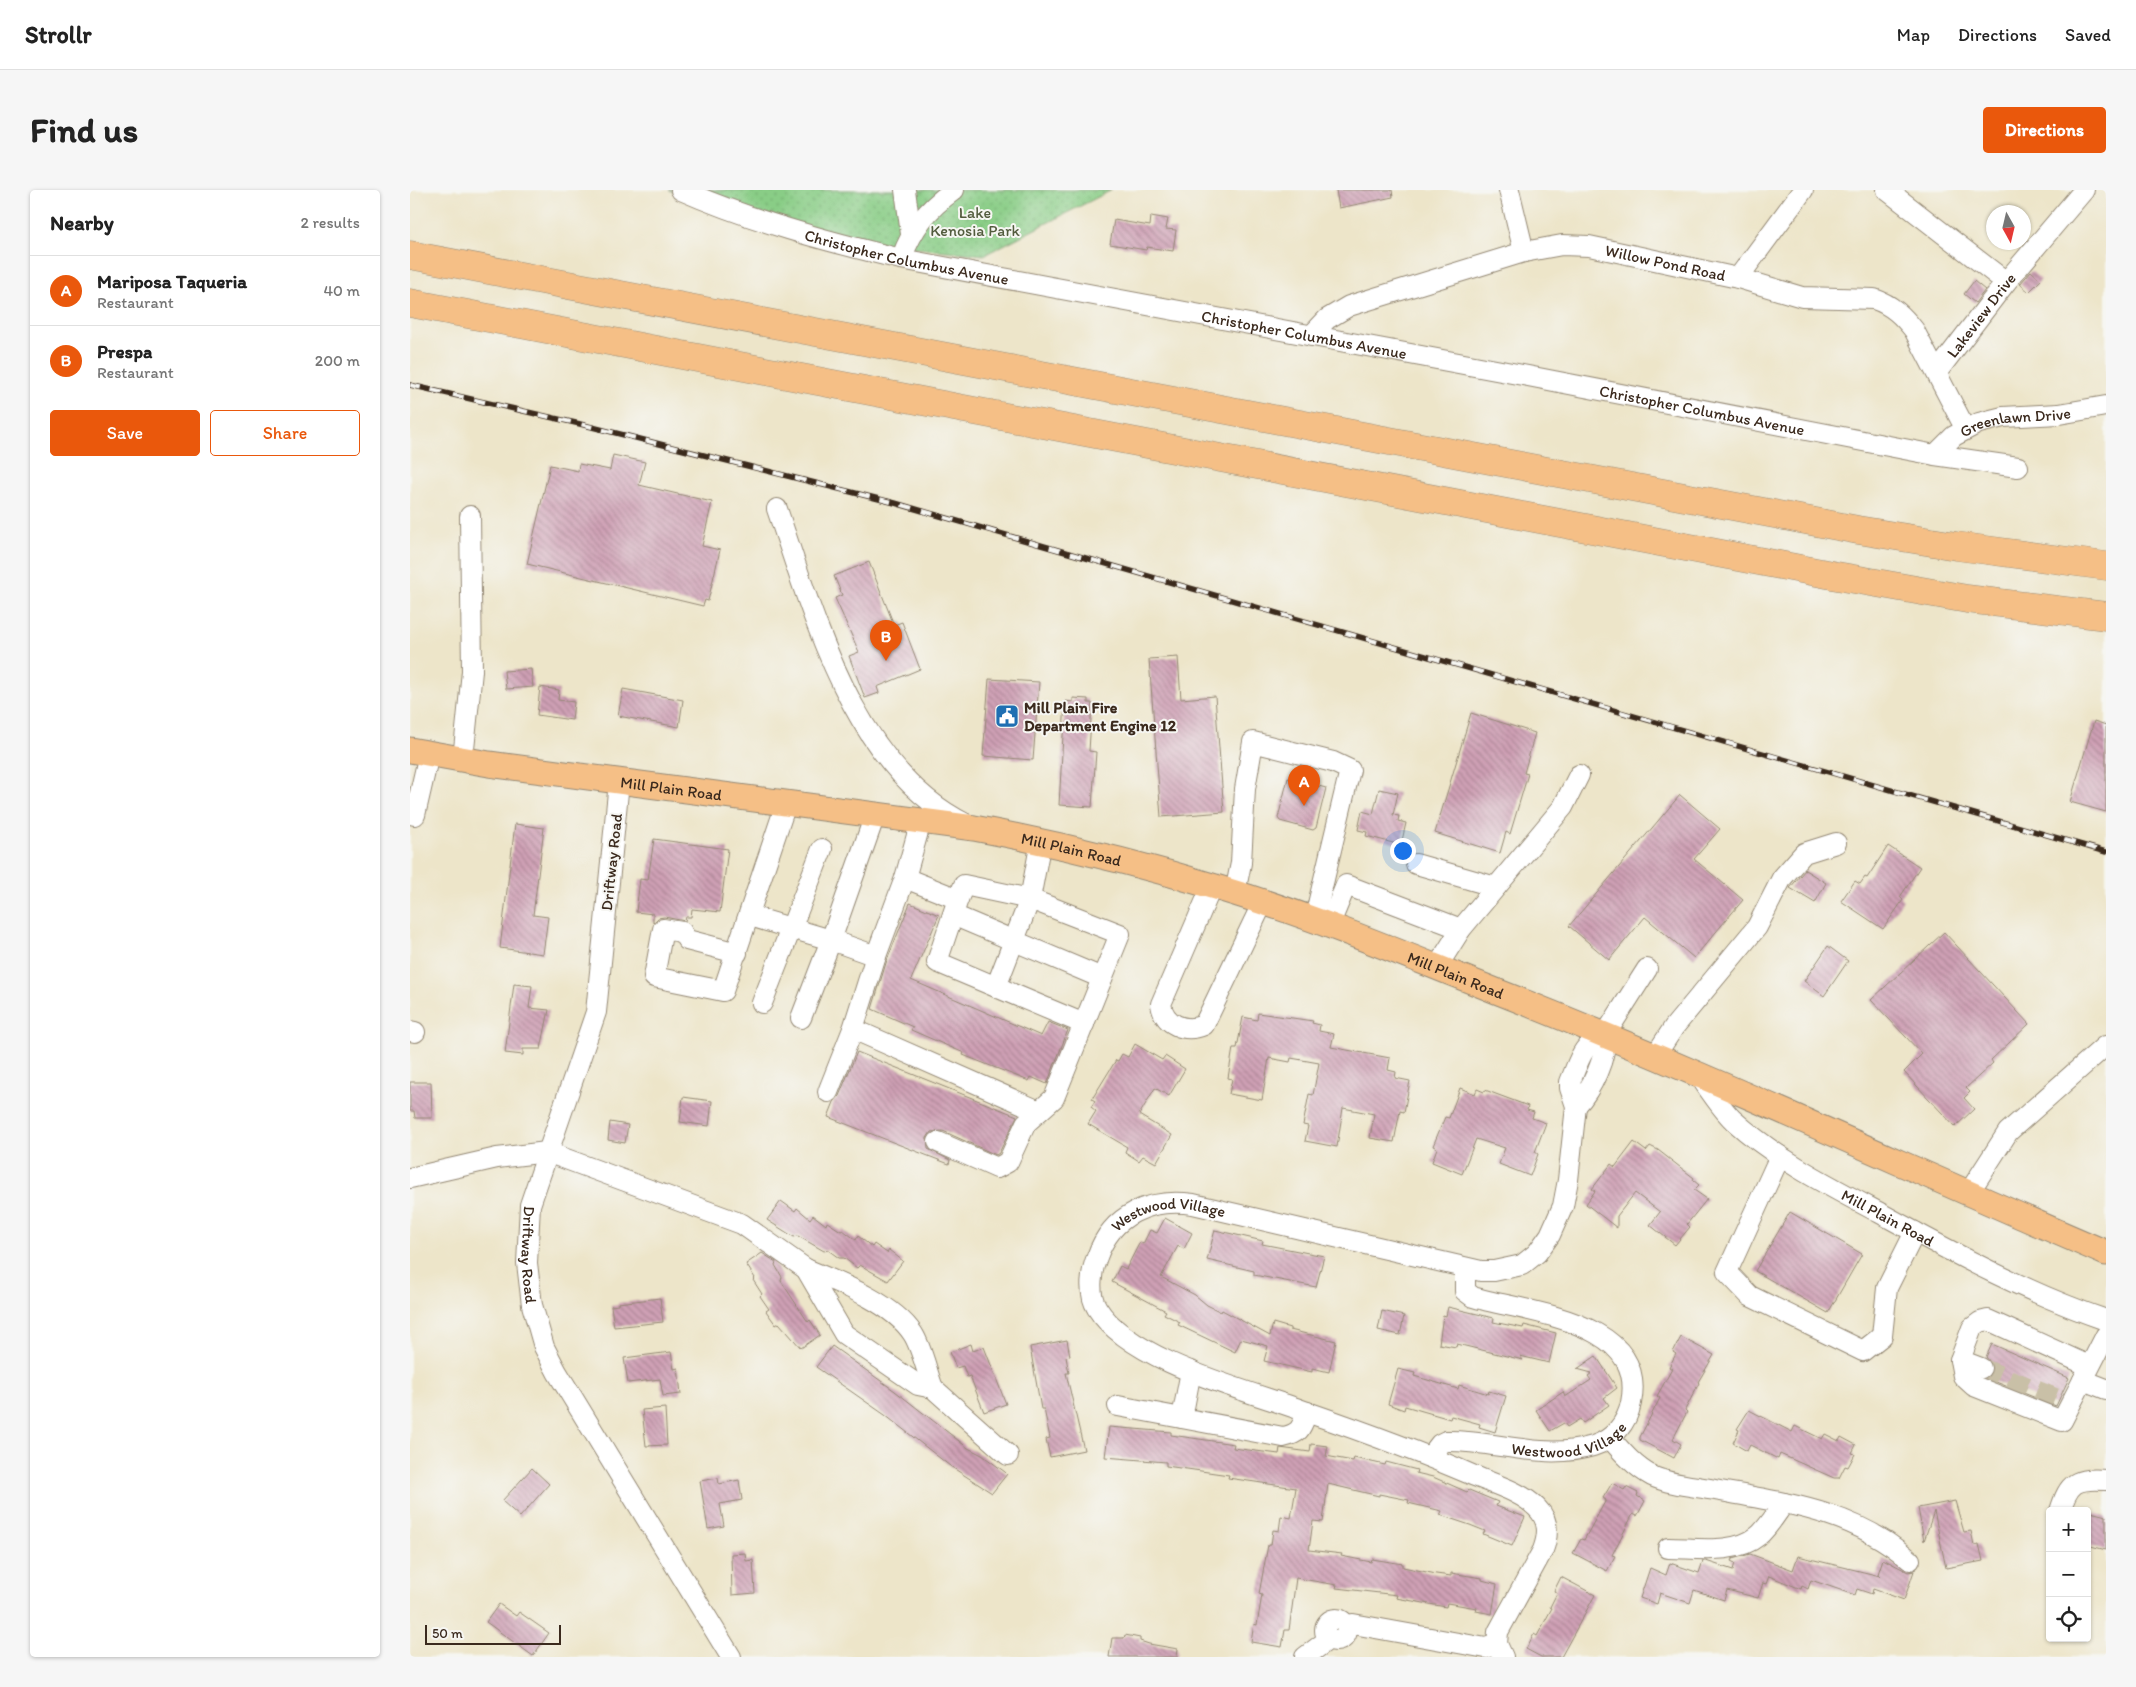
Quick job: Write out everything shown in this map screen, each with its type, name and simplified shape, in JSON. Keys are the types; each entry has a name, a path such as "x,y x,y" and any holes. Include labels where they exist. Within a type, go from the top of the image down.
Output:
{"highway":[{"path":"410,255 1849,528 1964,548 2106,566"},
{"path":"410,303 1837,576 1976,600 2106,616"}],"main road":[{"name":"Mill Plain Road","path":"420,752 463,760 619,782 974,828 1041,841 1161,870 1263,902 1437,967 1655,1056 2106,1253"}],"street":[{"name":"Christopher Columbus Avenue","path":"681,190 762,221 846,246 901,259 1935,455 2018,467"},
{"path":"905,190 911,234"},
{"path":"901,259 911,234 935,203 954,190"},
{"path":"1510,190 1524,252"},
{"path":"1738,278 1803,190"},
{"path":"1887,190 2006,282"},
{"name":"Lakeview Drive","path":"1938,372 2006,282 2084,190"},
{"name":"Willow Pond Road","path":"1311,336 1327,318 1349,306 1524,252 1562,245 1589,246 1738,278 1802,297 1874,299 1883,302 1904,317 1914,330 1938,372 1965,428"},
{"name":"Greenlawn Drive","path":"1935,455 1965,428 2003,417 2059,414 2106,406"},
{"path":"776,508 828,652 852,704 890,760 925,798 949,816 974,828"},
{"path":"463,760 472,671 470,516"},
{"path":"1263,902 1204,1025 1196,1028 1174,1025 1163,1015 1162,1004 1223,889 1241,864 1245,789 1253,742 1334,762 1350,770 1326,870 1322,923"},
{"path":"410,814 415,815 420,752"},
{"path":"1437,967 1461,929 1563,807 1579,775"},
{"name":"Driftway Road","path":"619,782 596,1012 530,1205 528,1245 532,1305 539,1332 557,1372 594,1436 731,1657"},
{"path":"737,953 786,804"},
{"path":"801,1018 832,940 875,815"},
{"path":"828,1092 853,1029 876,956 905,878 921,821"},
{"path":"996,987 1030,899 1041,841"},
{"path":"1655,1056 1674,1027 1757,927 1782,878 1804,853 1836,843"},
{"path":"762,1003 822,850"},
{"path":"1416,864 1496,886"},
{"path":"905,878 1014,941 1102,978"},
{"path":"938,1142 997,1168 1008,1162 1026,1123 1054,1098 1084,1024 1102,978 1120,934 1030,899 964,885 937,962 1084,1024"},
{"path":"1322,923 1346,885 1461,929"},
{"path":"750,916 832,940 876,956"},
{"path":"1604,1035 1647,969"},
{"path":"853,1029 1039,1111"},
{"name":"Westwood Village","path":"1500,1651 1498,1632 1543,1550 1547,1536 1546,1522 1535,1506 1524,1498 1430,1457 1171,1363 1133,1341 1102,1316 1095,1306 1092,1286 1093,1271 1100,1247 1111,1231 1128,1214 1149,1205 1170,1202 1193,1204 1465,1268 1481,1271 1513,1268 1530,1260 1544,1246 1563,1206 1576,1106 1586,1092 1604,1052 1604,1035"},
{"path":"1968,1194 2008,1132 2105,1046"},
{"name":"Mill Plain Road","path":"1698,1075 1731,1118 1780,1156 1821,1181 2005,1278 2072,1308 2106,1320"},
{"path":"410,1178 497,1158 547,1152 742,1224 806,1269 847,1286 894,1314 914,1335 933,1388 1008,1455"},
{"path":"1780,1156 1727,1272 1750,1296 1863,1351 1882,1336 1887,1288 1915,1232"},
{"name":"Westwood Village","path":"1430,1457 1440,1444 1446,1441 1528,1450 1562,1451 1593,1446 1610,1438 1625,1419 1632,1389 1629,1368 1617,1349 1606,1338 1580,1324 1474,1298 1465,1291 1465,1268"},
{"path":"806,1269 844,1334 918,1385 933,1388"},
{"path":"2106,1335 2086,1373 2065,1402 2062,1421 1974,1386 1963,1376 1960,1360 1972,1328 1980,1322 1988,1320 2086,1373 2106,1389"},
{"path":"1960,1360 1981,1368"},
{"path":"1182,1418 1191,1371"},
{"path":"1118,1406 1283,1438 1296,1434 1302,1427 1307,1412"},
{"path":"1610,1438 1636,1464 1663,1480 1820,1510 1856,1525 1900,1551 1910,1560"},
{"path":"2061,1507 2066,1491 2076,1482 2086,1479 2106,1480"},
{"path":"1668,1548 1729,1548 1749,1542 1759,1536 1784,1503"},
{"path":"1305,1657 1329,1639 1338,1641 1342,1639 1347,1632 1346,1627 1353,1624 1500,1651"}],"green space":[{"name":"Lake Kenosia Park","path":"669,190 1112,190 984,255 861,242 710,208"}],"building":[{"path":"1336,190 1392,190 1393,197 1339,208"},
{"path":"1151,216 1168,219 1166,229 1176,230 1173,251 1147,247 1146,250 1110,244 1114,220 1150,226"},
{"path":"2031,271 2041,280 2029,292 2020,284"},
{"path":"1974,281 1985,290 1975,303 1964,294"},
{"path":"613,455 645,462 639,485 712,502 702,546 720,550 708,601 705,600 703,606 527,564 550,465 578,471 579,464 610,470"},
{"path":"869,562 894,625 902,622 920,669 877,687 879,693 865,698 849,656 859,652 835,598 842,595 834,576"},
{"path":"1178,657 1181,699 1215,696 1224,812 1161,817 1149,659"},
{"path":"531,669 533,687 506,689 504,671"},
{"path":"989,679 1039,682 1033,760 983,756"},
{"path":"540,687 559,690 558,700 574,702 572,720 537,715"},
{"path":"623,689 683,700 679,727 618,716"},
{"path":"1073,698 1088,699 1088,703 1092,703 1089,751 1096,752 1092,807 1059,805 1065,701 1073,702"},
{"path":"1471,713 1535,733 1524,773 1528,774 1510,834 1506,832 1500,853 1435,833"},
{"path":"2094,721 2106,725 2106,812 2070,802"},
{"path":"1288,778 1326,788 1316,828 1313,830 1280,821 1278,818"},
{"path":"1379,789 1398,793 1393,815 1399,816 1398,821 1406,823 1401,845 1366,836 1367,832 1358,830 1362,811 1373,814"},
{"path":"1680,795 1720,829 1694,859 1743,900 1694,958 1645,917 1609,960 1569,926"},
{"path":"515,824 544,828 533,915 548,917 543,954 500,948"},
{"path":"654,839 728,849 720,912 692,909 691,917 686,917 685,921 664,917 658,918 653,923 653,914 636,912 640,879 648,880"},
{"path":"1888,846 1920,867 1900,897 1903,900 1883,929 1841,901 1855,881 1860,884 1865,877 1867,878"},
{"path":"1805,870 1826,883 1815,903 1790,888"},
{"path":"910,903 939,915 911,980 1041,1036 1048,1022 1068,1030 1047,1084 1031,1077 1029,1081 963,1055 964,1053 911,1030 913,1027 872,1009 886,963"},
{"path":"1944,932 2029,1024 1991,1060 1993,1063 1966,1088 1970,1092 1964,1098 1974,1109 1955,1127 1904,1072 1922,1054 1871,1000"},
{"path":"1828,946 1848,961 1824,996 1804,981"},
{"path":"514,984 532,986 529,1008 549,1010 541,1049 523,1049 523,1055 505,1053"},
{"path":"1258,1013 1313,1021 1312,1023 1320,1025 1319,1031 1334,1034 1331,1047 1390,1058 1388,1070 1396,1072 1395,1078 1410,1081 1404,1112 1400,1111 1394,1142 1370,1138 1374,1114 1343,1108 1337,1147 1305,1141 1308,1126 1303,1125 1309,1094 1313,1095 1319,1063 1291,1058 1290,1062 1269,1058 1262,1100 1229,1094 1232,1079 1228,1078 1233,1048 1237,1048 1243,1017 1257,1020"},
{"path":"1135,1044 1162,1060 1165,1056 1185,1069 1169,1096 1155,1088 1139,1115 1172,1135 1156,1163 1143,1156 1139,1161 1125,1152 1127,1147 1088,1124 1096,1111 1091,1107 1095,1101 1092,1099 1116,1060 1118,1061 1122,1054 1128,1057"},
{"path":"857,1052 1017,1116 999,1153 996,1155 943,1131 931,1132 927,1138 928,1149 950,1160 949,1164 828,1117"},
{"path":"410,1082 431,1082 432,1118 415,1118 414,1111 410,1111"},
{"path":"1460,1088 1475,1094 1477,1089 1484,1092 1485,1090 1528,1106 1527,1110 1534,1112 1532,1118 1546,1123 1535,1152 1538,1154 1530,1176 1499,1164 1505,1148 1476,1139 1462,1174 1432,1162 1437,1148 1433,1146 1445,1117 1449,1118"},
{"path":"683,1097 712,1101 709,1126 680,1122"},
{"path":"610,1122 628,1125 625,1143 608,1140"},
{"path":"1634,1142 1646,1151 1650,1146 1658,1150 1694,1178 1693,1180 1699,1185 1694,1190 1707,1199 1687,1224 1690,1227 1675,1245 1650,1225 1660,1212 1635,1193 1617,1216 1617,1228 1586,1204 1595,1191 1592,1189 1611,1164 1615,1167"},
{"path":"781,1201 795,1211 797,1208 810,1219 813,1215 826,1225 827,1222 841,1231 843,1230 856,1240 858,1236 872,1247 874,1244 887,1253 889,1250 903,1261 888,1281 860,1265 857,1268 844,1258 839,1258 828,1250 824,1251 798,1236 794,1237 767,1220"},
{"path":"1790,1212 1862,1254 1828,1313 1755,1271"},
{"path":"1165,1218 1192,1233 1184,1249 1178,1246 1161,1277 1195,1295 1207,1305 1221,1312 1222,1310 1270,1336 1273,1323 1290,1328 1290,1330 1336,1341 1329,1372 1312,1368 1312,1372 1264,1361 1268,1346 1241,1339 1235,1352 1178,1325 1180,1322 1164,1314 1166,1311 1112,1282 1120,1266 1126,1269 1140,1242 1143,1244 1150,1230 1157,1233"},
{"path":"1215,1230 1263,1241 1262,1244 1324,1256 1316,1287 1254,1275 1254,1271 1207,1260"},
{"path":"762,1253 776,1262 775,1265 782,1277 781,1281 808,1322 810,1320 820,1335 801,1348 779,1323 776,1325 766,1311 769,1309 760,1296 762,1294 753,1280 755,1278 746,1264"},
{"path":"660,1298 663,1322 614,1327 611,1306 618,1305 618,1303"},
{"path":"1448,1307 1494,1318 1493,1322 1523,1328 1524,1325 1556,1333 1549,1363 1520,1356 1523,1360 1457,1344 1456,1347 1439,1344 1443,1315 1446,1316"},
{"path":"1382,1311 1404,1316 1400,1335 1378,1330"},
{"path":"1681,1337 1714,1355 1698,1382 1685,1410 1687,1412 1673,1439 1681,1444 1674,1458 1640,1440 1640,1437 1660,1398 1657,1396 1672,1369 1669,1367 1676,1354 1673,1352"},
{"path":"1067,1340 1070,1356 1066,1357 1069,1373 1066,1373 1084,1450 1050,1457 1046,1439 1050,1438 1044,1409 1041,1409 1030,1347"},
{"path":"971,1344 973,1351 984,1347 1006,1404 984,1412 970,1376 967,1377 963,1366 956,1368 950,1352"},
{"path":"1992,1344 2069,1378 2056,1406 1986,1378 1992,1372 1993,1366 1986,1357"},
{"path":"832,1346 895,1391 968,1448 982,1455 1005,1472 1007,1474 992,1493 950,1466 885,1415 816,1367"},
{"path":"671,1352 674,1369 678,1368 681,1394 663,1396 660,1379 628,1383 624,1358"},
{"path":"1596,1356 1617,1388 1604,1398 1609,1405 1583,1423 1580,1419 1567,1427 1564,1423 1550,1431 1536,1410 1563,1392 1565,1397 1591,1380 1588,1376 1592,1373 1577,1369"},
{"path":"1398,1369 1415,1373 1414,1376 1458,1389 1459,1385 1488,1394 1489,1391 1506,1396 1495,1432 1479,1427 1480,1424 1451,1416 1450,1419 1405,1406 1404,1410 1388,1404"},
{"path":"665,1408 667,1445 646,1446 642,1410"},
{"path":"1749,1410 1792,1432 1795,1426 1822,1439 1825,1434 1839,1441 1841,1437 1856,1445 1852,1453 1855,1454 1848,1467 1845,1466 1839,1478 1834,1478 1780,1454 1778,1459 1750,1445 1747,1451 1733,1443 1739,1430 1737,1429"},
{"path":"1109,1427 1171,1432 1171,1435 1234,1444 1233,1448 1279,1454 1280,1448 1310,1452 1311,1444 1328,1446 1326,1456 1353,1461 1354,1458 1385,1465 1386,1462 1417,1470 1416,1473 1433,1477 1467,1492 1469,1490 1498,1502 1496,1506 1525,1517 1512,1546 1483,1534 1485,1531 1440,1515 1442,1511 1408,1503 1409,1500 1379,1494 1379,1496 1328,1484 1323,1522 1313,1521 1309,1550 1342,1554 1341,1556 1371,1562 1372,1559 1403,1564 1403,1567 1436,1574 1451,1576 1451,1573 1482,1578 1482,1580 1497,1584 1492,1614 1476,1611 1477,1608 1447,1603 1446,1607 1396,1598 1397,1595 1336,1588 1337,1585 1296,1578 1289,1630 1285,1630 1282,1647 1251,1642 1254,1624 1257,1625 1262,1595 1259,1594 1268,1545 1271,1545 1273,1530 1279,1531 1281,1516 1291,1518 1296,1488 1228,1478 1229,1475 1166,1466 1166,1462 1105,1457"},
{"path":"532,1468 549,1484 520,1517 502,1501"},
{"path":"718,1478 719,1484 739,1480 742,1500 720,1504 724,1526 708,1529 700,1481"},
{"path":"1612,1483 1624,1490 1626,1487 1638,1493 1637,1496 1645,1501 1637,1516 1633,1514 1612,1555 1615,1556 1607,1571 1573,1553 1581,1539 1584,1540 1606,1500 1603,1498"},
{"path":"1955,1501 1964,1532 1971,1531 1974,1545 1979,1544 1983,1561 1946,1568 1934,1511 1924,1541 1918,1508"},
{"path":"2091,1512 2106,1516 2106,1550 2091,1546"},
{"path":"745,1553 746,1561 753,1560 755,1593 732,1595 731,1554"},
{"path":"1750,1554 1793,1570 1798,1556 1880,1576 1878,1574 1883,1559 1908,1572 1914,1571 1904,1600 1873,1589 1872,1594 1857,1589 1855,1595 1811,1580 1808,1589 1802,1586 1801,1589 1769,1576 1766,1584 1763,1583 1758,1598 1727,1590 1724,1600 1694,1590 1690,1603 1660,1593 1657,1604 1640,1598 1650,1568 1666,1575 1670,1563 1699,1573 1703,1561 1706,1561 1733,1570 1735,1563 1731,1561 1732,1559"},
{"path":"1561,1577 1595,1595 1561,1657 1541,1657 1526,1649 1534,1634 1537,1636 1552,1608 1550,1607 1557,1593 1554,1591"},
{"path":"499,1604 516,1616 519,1612 549,1633 533,1656 486,1622"},
{"path":"1125,1635 1140,1638 1140,1641 1149,1644 1178,1649 1177,1657 1109,1657 1112,1638 1124,1638"}],"tunnel":[{"path":"1981,1368 2060,1400"}],"railway":[{"path":"410,385 580,424 895,503 2106,852"}],"place":[{"name":"Prespa","path":"886,661"},
{"name":"Mill Plain Fire Department Engine 12","path":"1007,716"},
{"name":"Mariposa Taqueria","path":"1304,806"}]}
